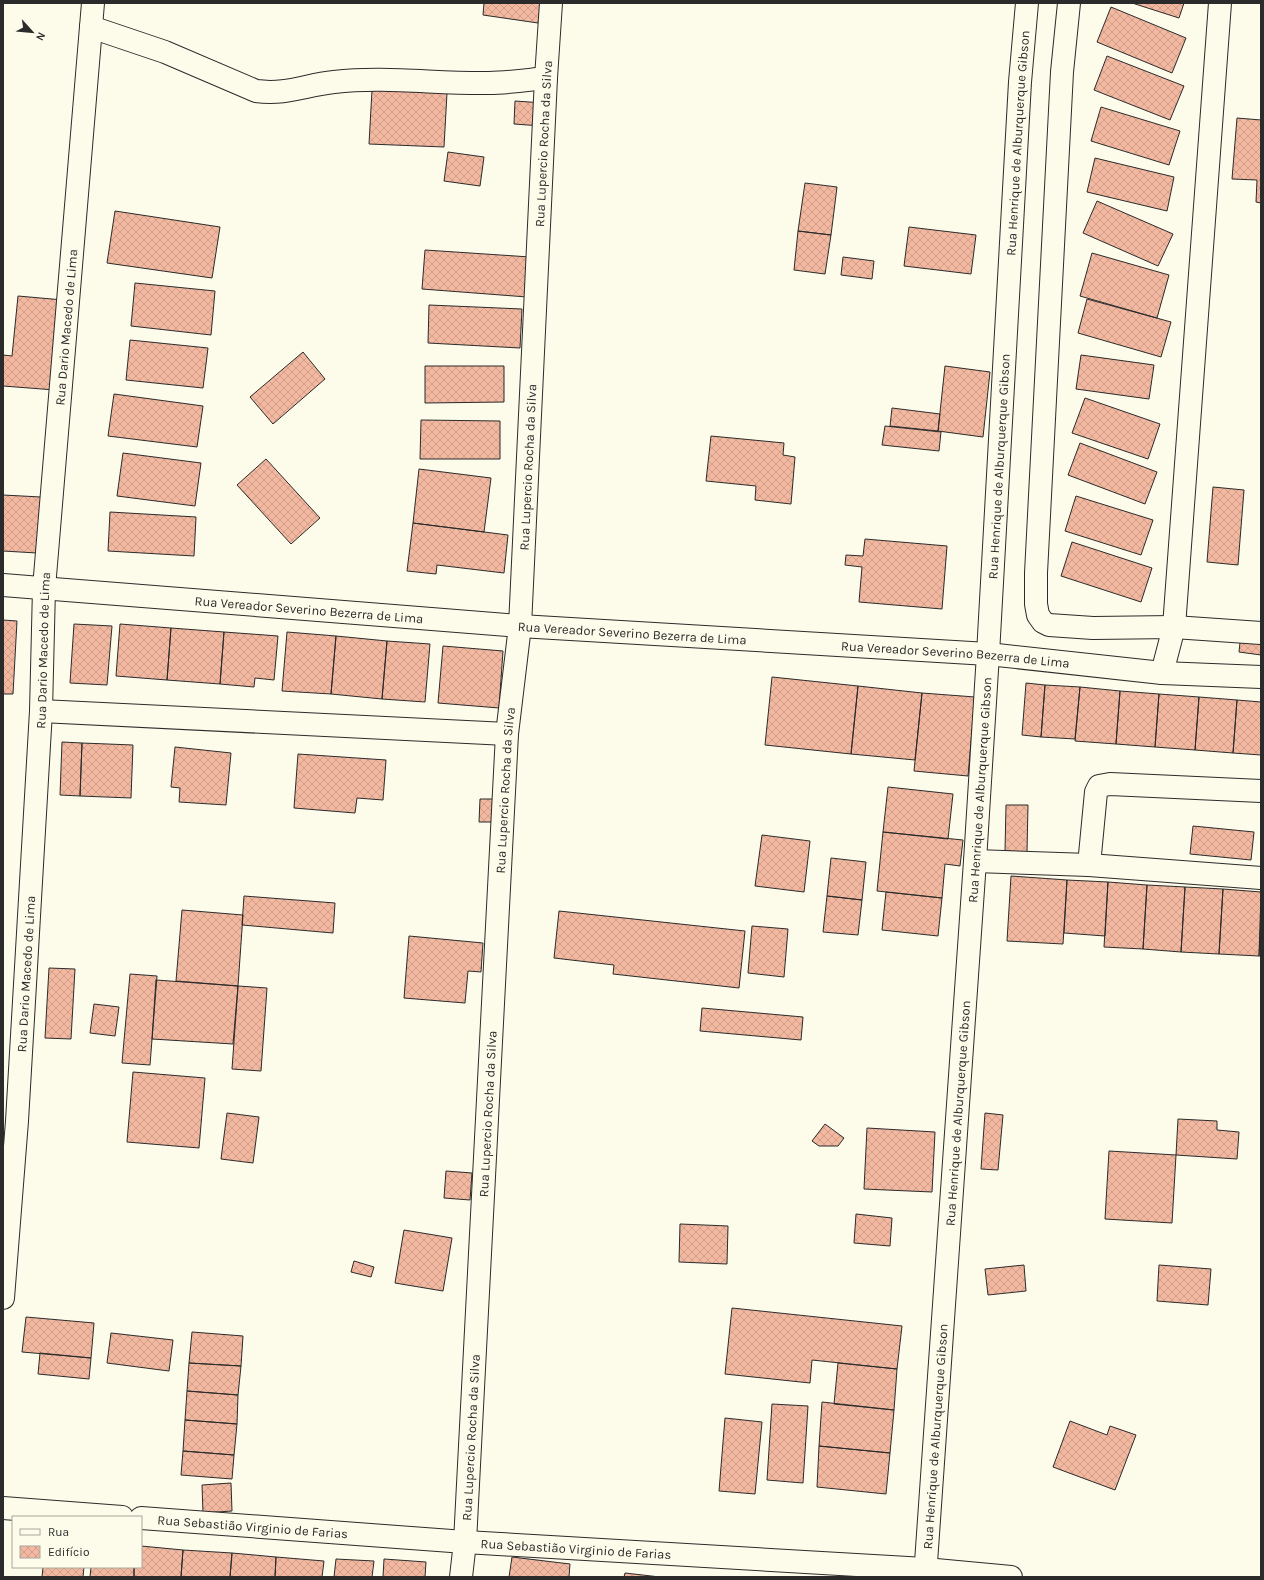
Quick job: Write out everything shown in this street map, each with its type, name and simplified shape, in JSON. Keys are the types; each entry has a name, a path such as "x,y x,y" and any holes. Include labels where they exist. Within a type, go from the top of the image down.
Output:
{"street":[{"name":"Rua Dario Macedo de Lima","path":"3,1298 17,1121 41,711 44,588 93,3"},
{"name":"Rua Lupercio Rocha da Silva","path":"462,1577 507,734 520,626 546,78 551,3"},
{"name":"Rua Henrique de Alburquerque Gibson","path":"925,1573 975,861 1019,90 1028,3"},
{"path":"1069,3 1062,72 1037,550 1036,604 1038,615 1043,622 1049,625 1093,628 1174,627 1261,633"},
{"path":"1162,673 1174,627 1220,3"},
{"path":"91,27 165,52 256,91 272,93 300,90 334,82 375,80 490,84 546,78"},
{"name":"Rua Vereador Severino Bezerra de Lima","path":"3,585 520,626 988,654 1162,673 1261,677"},
{"path":"41,711 507,734"},
{"path":"1089,865 1096,792 1100,786 1110,784 1261,790"},
{"path":"975,861 1089,865 1261,878"},
{"path":"3,1508 109,1516"},
{"name":"Rua Sebastião Virginio de Farias","path":"142,1518 465,1542 925,1573 1011,1577"}],"building":[{"path":"484,3 541,3 538,23 483,15"},
{"path":"1132,3 1184,3 1179,18"},
{"path":"1111,7 1186,38 1172,73 1097,42"},
{"path":"1107,56 1184,86 1170,120 1094,90"},
{"path":"372,90 447,93 444,147 369,144"},
{"path":"515,101 544,103 542,126 514,124"},
{"path":"1101,107 1180,131 1169,165 1091,141"},
{"path":"1237,118 1261,120 1261,203 1256,202 1257,180 1232,179"},
{"path":"448,152 484,157 480,186 444,181"},
{"path":"1095,158 1174,177 1167,211 1087,192"},
{"path":"805,183 837,187 831,235 798,231"},
{"path":"1097,201 1173,234 1158,266 1083,233"},
{"path":"115,211 220,227 212,278 107,263"},
{"path":"909,227 976,235 971,274 904,266"},
{"path":"798,231 831,235 825,274 794,270"},
{"path":"425,250 530,257 527,297 422,289"},
{"path":"1092,253 1169,275 1157,318 1080,296"},
{"path":"843,257 874,261 872,279 841,275"},
{"path":"135,283 215,291 211,335 131,326"},
{"path":"18,296 63,300 55,390 3,386 3,355 12,356"},
{"path":"1087,299 1171,322 1161,357 1078,333"},
{"path":"429,305 522,309 520,348 428,343"},
{"path":"130,340 208,348 203,388 126,380"},
{"path":"303,352 325,379 273,424 250,397"},
{"path":"1081,355 1154,365 1149,399 1076,389"},
{"path":"425,366 504,366 504,402 425,403"},
{"path":"945,366 990,372 983,437 938,431"},
{"path":"114,394 203,406 197,447 108,436"},
{"path":"1085,398 1160,424 1148,459 1072,433"},
{"path":"892,408 940,414 938,431 890,426"},
{"path":"421,420 500,421 500,459 420,459"},
{"path":"885,426 941,432 939,451 882,445"},
{"path":"711,436 784,443 783,455 795,457 791,504 755,500 756,486 706,481"},
{"path":"1080,443 1157,472 1145,504 1068,475"},
{"path":"123,453 201,463 195,506 117,496"},
{"path":"266,459 320,518 291,544 237,485"},
{"path":"419,469 491,478 484,532 413,523"},
{"path":"1213,487 1244,490 1238,565 1207,562"},
{"path":"3,495 41,497 37,553 3,551"},
{"path":"1076,496 1153,520 1141,555 1065,531"},
{"path":"110,512 196,517 194,556 108,551"},
{"path":"413,523 508,535 504,573 437,565 436,574 407,571"},
{"path":"865,539 947,546 942,609 859,602 862,567 845,565 846,555 863,556"},
{"path":"1072,542 1152,568 1141,602 1061,576"},
{"path":"3,620 17,621 13,694 3,694"},
{"path":"74,624 112,626 107,685 70,683"},
{"path":"120,624 171,628 167,680 116,676"},
{"path":"171,628 224,632 220,684 167,680"},
{"path":"224,632 278,636 274,680 255,678 254,687 220,684"},
{"path":"287,632 336,636 331,694 282,691"},
{"path":"1241,633 1261,636 1261,655 1239,652"},
{"path":"336,636 387,641 382,699 331,694"},
{"path":"387,641 430,644 425,702 382,699"},
{"path":"443,646 503,651 499,708 438,703"},
{"path":"772,677 858,686 851,754 765,745"},
{"path":"1026,683 1045,685 1041,737 1022,735"},
{"path":"1045,685 1080,687 1075,739 1041,737"},
{"path":"858,686 922,693 915,760 851,754"},
{"path":"1080,687 1120,691 1116,744 1075,741"},
{"path":"1120,691 1159,694 1155,747 1116,744"},
{"path":"922,693 975,697 968,776 914,771"},
{"path":"1159,694 1199,697 1195,750 1155,747"},
{"path":"1199,697 1237,700 1233,753 1195,750"},
{"path":"1237,700 1261,702 1261,755 1233,753"},
{"path":"62,742 82,743 80,796 60,795"},
{"path":"82,743 133,745 131,798 80,796"},
{"path":"175,747 231,753 226,805 179,802 180,788 171,787"},
{"path":"298,754 386,760 383,800 357,798 355,813 294,808"},
{"path":"888,787 953,794 948,839 883,832"},
{"path":"480,799 496,799 495,822 479,822"},
{"path":"1006,805 1028,805 1027,852 1005,851"},
{"path":"1193,826 1254,832 1251,860 1190,854"},
{"path":"883,832 963,840 960,866 945,864 942,898 877,891"},
{"path":"762,835 810,841 804,892 755,886"},
{"path":"831,858 866,862 862,900 827,896"},
{"path":"1011,876 1067,880 1063,944 1007,941"},
{"path":"1067,880 1108,882 1105,936 1064,933"},
{"path":"1108,882 1147,885 1143,949 1104,947"},
{"path":"1147,885 1185,887 1181,952 1143,949"},
{"path":"1185,887 1223,889 1219,954 1181,952"},
{"path":"1223,889 1261,892 1259,956 1219,954"},
{"path":"886,892 942,898 938,936 882,930"},
{"path":"244,896 335,903 333,933 242,925"},
{"path":"827,896 862,900 858,935 823,932"},
{"path":"182,910 243,915 238,986 176,981"},
{"path":"559,911 745,931 739,988 613,974 614,965 554,958"},
{"path":"1261,917 1261,956 1259,956"},
{"path":"752,926 788,929 784,977 748,973"},
{"path":"409,936 483,943 481,972 468,971 465,1003 404,998"},
{"path":"49,968 75,969 71,1039 45,1038"},
{"path":"130,974 157,976 150,1065 122,1063"},
{"path":"156,980 238,986 233,1044 152,1039"},
{"path":"238,986 267,988 261,1071 232,1069"},
{"path":"94,1004 119,1007 115,1036 90,1033"},
{"path":"702,1008 803,1017 801,1040 700,1031"},
{"path":"133,1072 205,1078 199,1148 127,1142"},
{"path":"227,1113 259,1117 253,1163 221,1159"},
{"path":"985,1113 1003,1115 998,1170 981,1169"},
{"path":"1178,1119 1217,1121 1217,1130 1239,1132 1237,1159 1176,1155"},
{"path":"825,1124 844,1138 838,1146 819,1146 812,1141"},
{"path":"867,1128 935,1132 932,1192 864,1189"},
{"path":"1109,1151 1176,1155 1172,1223 1105,1219"},
{"path":"446,1171 472,1173 470,1200 444,1198"},
{"path":"856,1214 892,1218 890,1246 854,1243"},
{"path":"680,1224 728,1226 727,1264 679,1262"},
{"path":"404,1230 452,1238 443,1291 395,1283"},
{"path":"354,1261 374,1267 371,1277 351,1272"},
{"path":"1024,1265 1026,1291 988,1295 985,1269"},
{"path":"1159,1265 1211,1269 1208,1305 1157,1301"},
{"path":"732,1308 902,1326 897,1369 812,1360 810,1383 725,1374"},
{"path":"26,1317 94,1323 91,1358 22,1352"},
{"path":"192,1332 243,1336 241,1366 189,1363"},
{"path":"111,1333 173,1340 169,1371 107,1363"},
{"path":"40,1353 91,1358 89,1379 38,1374"},
{"path":"189,1363 241,1366 238,1395 187,1391"},
{"path":"838,1363 897,1369 894,1410 834,1404"},
{"path":"187,1391 238,1395 237,1424 185,1420"},
{"path":"822,1402 894,1410 890,1453 819,1446"},
{"path":"772,1404 808,1406 803,1483 767,1480"},
{"path":"725,1418 762,1422 755,1494 719,1491"},
{"path":"185,1420 237,1424 234,1455 183,1451"},
{"path":"1070,1421 1107,1435 1110,1426 1136,1435 1115,1490 1053,1467"},
{"path":"819,1446 890,1453 886,1494 817,1487"},
{"path":"183,1451 234,1455 232,1479 181,1475"},
{"path":"231,1483 232,1511 203,1513 202,1485"},
{"path":"142,1546 183,1550 181,1577 134,1577 134,1568 142,1568"},
{"path":"183,1550 232,1553 230,1577 181,1577"},
{"path":"232,1553 276,1557 275,1577 230,1577"},
{"path":"276,1557 324,1561 322,1577 275,1577"},
{"path":"512,1557 570,1564 569,1577 509,1577"},
{"path":"336,1559 374,1561 372,1577 334,1577"},
{"path":"384,1559 426,1562 425,1577 383,1577"},
{"path":"43,1568 84,1568 83,1577 42,1577"},
{"path":"91,1568 134,1568 134,1577 90,1577"},
{"path":"625,1573 660,1577 624,1577"}]}
